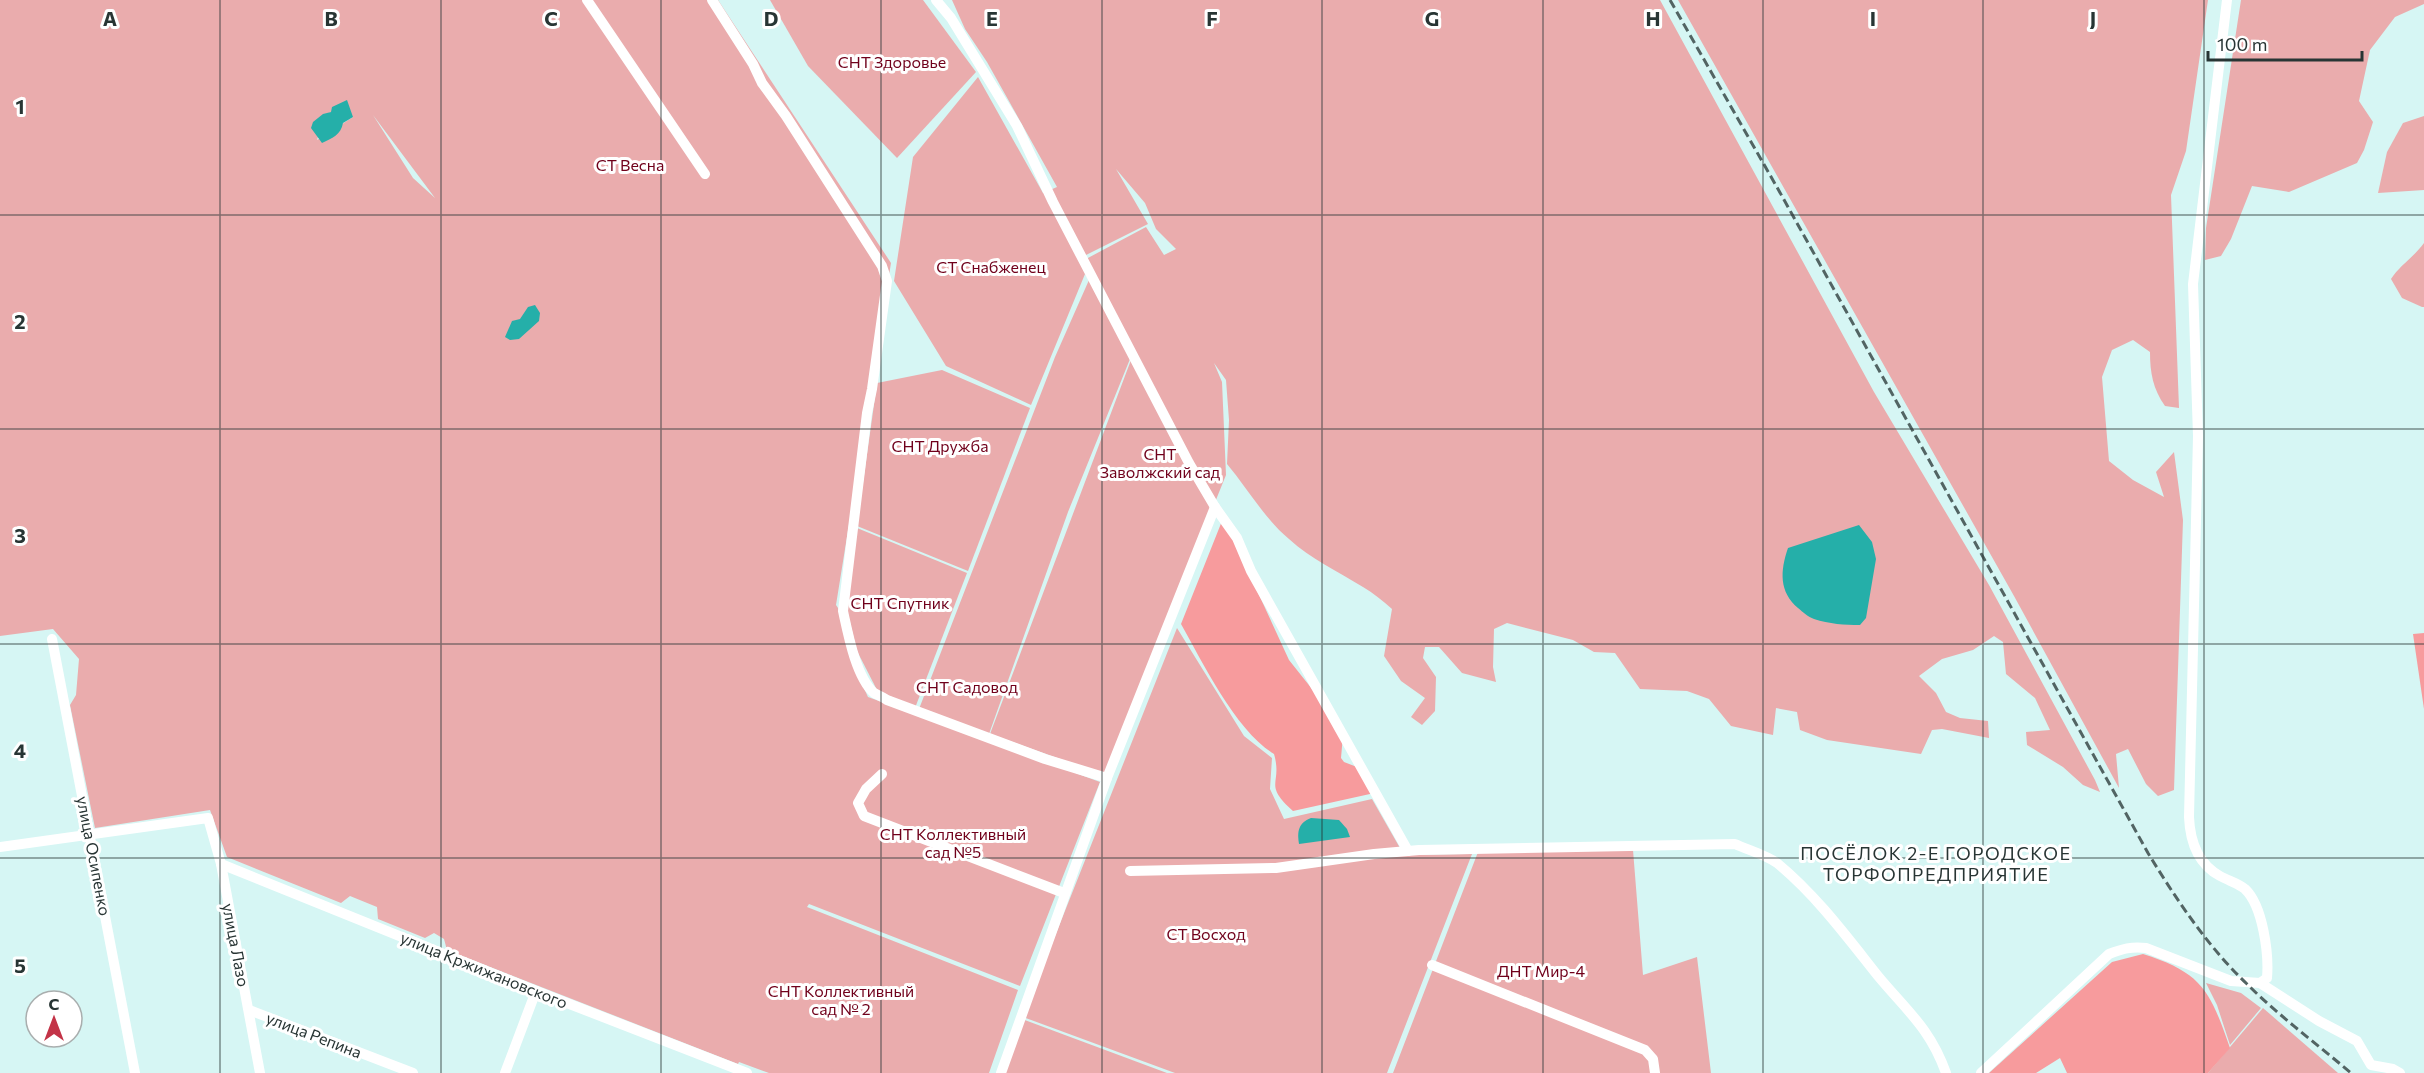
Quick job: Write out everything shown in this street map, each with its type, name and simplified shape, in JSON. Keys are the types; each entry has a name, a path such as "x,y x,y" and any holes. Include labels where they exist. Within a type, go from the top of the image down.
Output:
{"street":[{"path":"587,0 705,174"},
{"path":"712,0 753,64 762,83 786,116 882,266 887,281 867,413 843,611 848,637 862,676 874,693 887,700 1046,759 1107,778"},
{"path":"936,0 951,18 1017,126 1053,202 1189,463 1215,507 1237,538 1251,571 1408,851"},
{"path":"2227,0 2193,284 2198,436 2189,818 2192,839 2205,865 2246,891 2256,906 2268,962 2267,978 2260,983"},
{"path":"1001,1073 1064,892 1107,778 1215,507"},
{"name":"улица Осипенко","path":"52,639 135,1073"},
{"path":"882,774 866,789 858,803 864,816 1064,892"},
{"name":"улица Лазо","path":"91,834 208,818 221,864 260,1073"},
{"path":"0,847 91,834"},
{"path":"1130,871 1276,868 1408,851 1735,844 1775,862 1816,900 1886,985 1915,1016 1931,1040 1946,1073"},
{"name":"улица Кржижановского","path":"221,864 747,1073"},
{"path":"1981,1073 2109,954 2117,950 2136,947 2146,948 2231,981 2260,983 2319,1021 2357,1041 2371,1065 2393,1069 2400,1073"},
{"path":"1432,965 1645,1050 1653,1059 1655,1073"},
{"path":"505,1073 536,991"},
{"name":"улица Репина","path":"249,1010 413,1073"}],"green space":[{"path":"0,0 718,0 891,263 836,605 850,658 868,697 1100,782 1020,986 809,904 807,907 1018,990 989,1073 769,1073 739,1062 738,1064 447,950 444,939 434,933 425,938 378,919 377,907 350,896 341,903 227,857 210,810 95,828 70,705 76,695 79,659 53,629 0,636","holes":["331,112 353,117 317,140 325,115","373,115 435,198 413,178"]},
{"name":"СНТ Здоровье","path":"770,0 923,0 976,72 897,158 808,66"},
{"path":"952,0 1660,0 1874,392 1989,585 2100,792 2083,785 2063,767 2027,745 2026,732 2050,730 2035,698 2006,674 2003,642 1994,636 1973,650 1942,659 1919,676 1936,693 1946,712 1960,718 1988,721 1989,738 1942,729 1932,730 1921,754 1827,740 1800,730 1797,712 1776,708 1773,735 1731,726 1709,699 1687,691 1640,689 1615,653 1594,652 1573,640 1507,623 1494,629 1493,667 1496,682 1462,673 1439,647 1425,647 1423,658 1436,677 1435,711 1422,725 1411,717 1425,698 1401,681 1384,656 1392,609 1370,592 1315,559 1289,539 1264,513 1227,464 1229,420 1226,380 1214,363 1222,382 1226,475 1105,775 990,734 1134,352 1085,274 1031,405 946,366 894,281 913,157 978,77 1043,193 1057,187 987,62 965,29","holes":["1116,169 1145,203 1156,229 1176,249 1164,255 1146,227 1086,259 1086,255 1148,224"]},
{"path":"1678,0 2208,0 2186,151 2171,195 2179,408 2165,406 2153,380 2150,352 2133,340 2112,350 2102,377 2109,461 2133,480 2164,497 2156,472 2174,452 2183,520 2174,790 2158,796 2146,784 2128,749 2116,754 2119,788 2014,596"},
{"path":"2241,0 2424,0 2424,4 2395,17 2370,50 2359,101 2373,122 2357,163 2289,192 2252,186 2231,239 2221,256 2205,260 2206,228"},
{"path":"2424,116 2424,190 2378,193 2387,152 2403,123"},
{"path":"2424,243 2424,307 2422,307 2402,298 2391,279"},
{"name":"СНТ Садовод","path":"1089,280 1130,359 1068,512 989,734 919,709 1055,357"},
{"name":"СНТ Дружба","path":"942,370 1030,408 968,571 857,526 877,383"},
{"name":"СНТ Спутник","path":"857,528 967,573 915,708 877,690 857,651 847,610"},
{"name":"СТ Восход","path":"1177,628 1244,736 1272,758 1270,789 1284,819 1372,799 1404,855 1472,854 1387,1073 1175,1073 1023,1017"},
{"name":"ДНТ Мир-4","path":"1633,850 1643,975 1697,957 1711,1073 1393,1073 1478,852"},
{"path":"2206,983 2241,993 2261,1008 2230,1045 2217,1005"},
{"path":"2263,1008 2338,1073 2208,1073"},
{"path":"1022,1019 1167,1073 1001,1073"}],"shaded area":[{"path":"1222,521 1230,532 1289,660 1316,694 1343,735 1341,758 1344,762 1357,767 1379,792 1293,811 1278,795 1275,784 1274,754 1260,743 1234,713 1181,624"},
{"path":"2424,633 2424,709 2413,634"},
{"path":"2143,954 2163,961 2192,977 2210,998 2230,1048 2208,1073 2067,1073 2060,1058 2036,1073 1989,1073 2112,962"}],"water":[{"path":"347,100 353,117 343,123 336,136 322,143 311,128 313,122 323,114 331,112 332,107"},
{"path":"535,305 540,313 539,321 519,339 510,340 505,337 512,321 520,319 528,307"},
{"path":"1859,525 1872,542 1876,559 1866,618 1860,625 1831,623 1812,618 1792,602 1784,588 1783,573 1788,548"},
{"path":"1311,818 1339,820 1347,829 1350,837 1299,844 1299,828 1303,822"}],"railway":[{"path":"1670,0 1778,189 2148,853 2181,905 2219,954 2259,996 2351,1073"}],"district":[{"name":"ПОСЁЛОК 2-Е ГОРОДСКОЕ ТОРФОПРЕДПРИЯТИЕ","path":"1936,864"}],"park label":[{"name":"СТ Весна","path":"630,165"},
{"name":"СТ Снабженец","path":"991,267"},
{"name":"СНТ Заволжский сад","path":"1160,463"},
{"name":"СНТ Коллективный сад №5","path":"953,843"},
{"name":"СНТ Коллективный сад № 2","path":"841,1000"}]}
